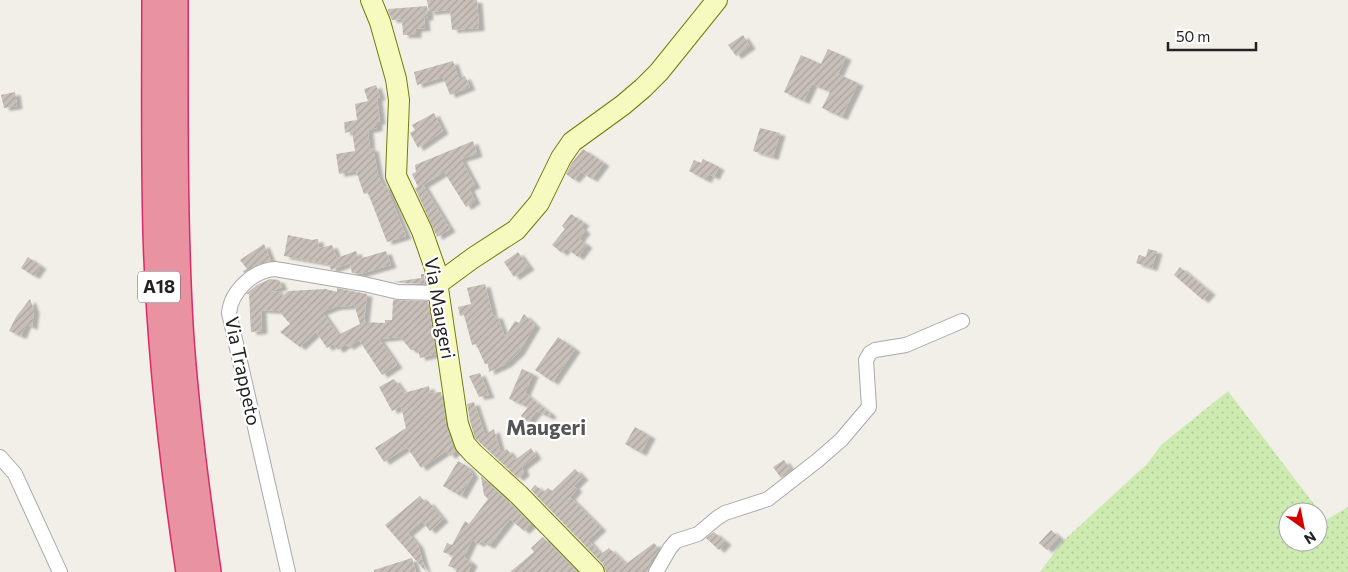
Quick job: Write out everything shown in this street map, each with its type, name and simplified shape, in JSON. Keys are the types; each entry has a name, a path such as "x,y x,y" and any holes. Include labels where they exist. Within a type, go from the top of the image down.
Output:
{"highway":[{"name":"A18","path":"155,0 156,231 161,327 170,426 189,572"},
{"name":"A18","path":"175,0 176,231 180,325 188,424 208,572"}],"street":[{"name":"Via Maugeri","path":"371,0 380,22 396,80 399,100 396,176 413,210 432,256 439,288 458,424 465,444 472,453 519,495 592,572"},
{"path":"380,0 380,22"},
{"path":"439,288 473,258 516,230 539,203 551,176 572,142 623,105 654,77 717,0"},
{"path":"432,256 450,262 459,262 473,258"},
{"name":"Via Trappeto","path":"288,572 229,313 230,303 236,293 257,273 275,269 364,284 398,292 439,288"},
{"path":"656,572 676,541 698,534 725,513 768,499 841,440 869,407 870,399 866,360 870,353 875,350 906,345 962,321"},
{"path":"0,457 14,474 60,572"}],"green space":[{"path":"1228,391 1312,502 1278,502 1278,552 1328,552 1328,519 1348,507 1348,572 1040,572 1062,542 1147,464 1161,445"}],"building":[{"path":"427,0 477,0 479,28 452,30 450,10 429,12"},
{"path":"427,6 428,17 424,18 425,28 416,29 416,35 403,35 402,19 392,20 388,11 388,9"},
{"path":"743,35 750,46 736,56 728,45"},
{"path":"828,49 846,57 838,74 858,83 842,117 822,108 830,92 812,84 804,101 784,92 801,55 821,64"},
{"path":"453,61 459,79 465,76 470,87 450,95 443,77 417,85 414,72"},
{"path":"376,85 380,97 377,98 380,121 377,122 377,128 368,130 370,149 373,148 378,175 384,187 386,186 406,236 387,242 368,193 364,194 356,171 339,174 336,154 355,151 352,131 345,133 344,122 357,120 355,104 368,101 364,89"},
{"path":"15,92 17,106 4,108 1,95"},
{"path":"434,113 443,131 418,148 410,133 415,130 412,125"},
{"path":"760,128 780,133 773,157 753,151"},
{"path":"473,141 477,154 461,159 475,185 469,188 475,201 466,207 444,172 423,185 450,229 437,237 415,188 418,187 412,174 416,172 415,165"},
{"path":"583,149 604,163 592,179 581,172 574,180 566,174"},
{"path":"703,159 719,167 714,177 709,174 706,180 689,171 694,160 701,163"},
{"path":"571,214 584,223 581,227 585,231 579,239 587,245 578,257 566,248 562,253 552,245 565,229 562,226"},
{"path":"288,235 312,240 318,239 319,248 332,245 337,258 356,251 359,259 386,251 391,265 360,274 352,273 350,263 331,270 329,264 284,256"},
{"path":"264,244 271,261 256,265 244,273 243,271 247,269 240,260"},
{"path":"1148,249 1157,251 1152,268 1136,263 1139,255 1146,257"},
{"path":"518,252 529,267 514,277 504,262"},
{"path":"28,257 41,266 34,276 21,268"},
{"path":"1180,267 1210,292 1203,300 1174,275"},
{"path":"421,274 424,274 425,284 393,282 421,278"},
{"path":"270,279 279,280 282,287 269,292 283,291 282,297 288,291 326,289 337,292 337,288 367,294 364,322 385,323 385,320 392,320 393,300 428,301 436,354 420,358 418,350 411,350 400,337 379,339 397,365 382,375 359,340 348,347 346,344 338,350 333,344 327,348 316,332 300,347 280,332 290,324 279,311 261,310 262,331 251,332 249,294 246,294 257,285","holes":["354,304 360,324 338,335 322,312 335,307"]},
{"path":"485,284 493,316 497,315 505,337 515,321 519,323 524,314 535,325 519,352 506,364 489,372 488,364 485,364 476,344 472,345 464,315 460,316 458,307 471,304 467,288"},
{"path":"30,299 34,310 32,327 26,324 21,336 9,331 16,317"},
{"path":"558,337 575,349 553,382 535,370"},
{"path":"522,369 533,374 525,393 551,414 549,417 537,411 528,422 521,416 528,407 509,399"},
{"path":"480,373 489,395 479,397 469,376"},
{"path":"394,379 404,393 429,386 430,393 441,392 446,426 456,451 450,456 446,451 421,468 407,447 384,462 375,448 406,428 401,406 392,411 379,387"},
{"path":"474,402 485,435 494,429 501,453 507,449 515,460 531,448 536,456 522,467 524,473 518,478 475,438 467,404"},
{"path":"635,427 650,436 641,453 625,444"},
{"path":"784,460 791,470 781,478 773,467"},
{"path":"458,461 468,467 473,475 461,496 443,486"},
{"path":"575,469 583,477 574,486 577,489 570,497 601,528 588,540 601,554 609,548 626,564 654,543 659,549 650,561 647,572 606,572 603,564 531,490 535,485 544,492 548,488 552,491"},
{"path":"481,476 531,524 524,531 510,519 489,546 481,541 479,544 472,540 464,557 472,563 468,572 456,572 457,569 448,566 453,556 443,552 447,543 452,545 465,521 469,524 488,499 484,495"},
{"path":"420,496 426,503 428,501 443,519 430,531 422,521 408,533 418,545 426,572 385,525"},
{"path":"1051,530 1059,537 1047,550 1039,543"},
{"path":"714,532 726,542 719,550 706,538"},
{"path":"543,537 577,572 510,572 534,552 531,548"},
{"path":"412,558 416,572 374,572 374,570"}],"district":[{"name":"Maugeri","path":"546,428"}]}
